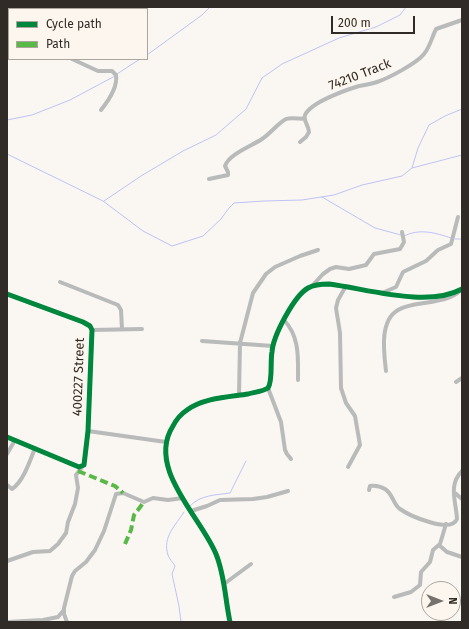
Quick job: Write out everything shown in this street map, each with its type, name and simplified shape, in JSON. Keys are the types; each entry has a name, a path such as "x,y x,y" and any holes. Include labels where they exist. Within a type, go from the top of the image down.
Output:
{"street":[{"name":"74210 Track","path":"305,119 307,112 325,99 358,86 378,82 390,77 425,54 436,29 462,20"},
{"path":"74,60 96,70 103,72 112,71 116,75 112,95 102,110"},
{"path":"209,179 228,175 229,173 225,166 228,161 250,145 262,139 286,120 291,118 305,119 309,132 300,142"},
{"path":"382,293 396,287 403,272 426,261 438,250 451,244 458,217"},
{"path":"230,622 224,584 216,553 183,498 168,468 165,454 166,442 169,433 182,414 192,407 206,401 268,388 271,383 270,361 273,346 284,320 298,297 330,269 336,267 349,269 366,265 374,254 400,249 404,242 402,232"},
{"path":"239,395 240,343 253,293 266,274 275,267 318,250"},
{"path":"60,282 118,305 121,310 122,330"},
{"path":"311,286 322,284 346,286 412,297 450,294 462,289"},
{"path":"346,286 338,300 336,308 340,333 341,388 344,398 355,416 360,443 348,467"},
{"path":"386,371 384,348 385,330 394,312 408,306 452,297 462,289"},
{"name":"400227 Street","path":"7,294 79,320 88,325 92,330 88,431 85,462 76,475 77,496 68,522 66,533 58,544 50,551 33,552 7,561"},
{"path":"284,320 296,338 298,380"},
{"path":"92,330 142,329"},
{"path":"202,341 209,340 273,346"},
{"path":"456,382 462,378"},
{"path":"268,388 281,422 285,450 291,459"},
{"path":"88,431 166,442"},
{"path":"7,437 81,466"},
{"path":"7,454 15,440"},
{"path":"7,485 10,489 12,489 20,482 35,448"},
{"path":"369,490 369,487 372,486 383,488 390,493 398,507 426,521 446,524 455,523 457,519 454,481 462,471"},
{"path":"454,490 462,499"},
{"path":"191,511 220,500 253,499 288,491"},
{"path":"67,622 64,610 72,576 75,571 86,562 95,550 104,531 117,493 123,493 144,502 153,498 168,500 183,498"},
{"path":"394,597 411,592 420,585 421,572 430,562 433,550 439,545 446,524"},
{"path":"439,545 447,552 462,557"},
{"path":"224,584 251,564"},
{"path":"7,622 43,620 58,617 64,610"}],"waterway":[{"path":"148,54 202,15 210,7"},
{"path":"104,201 141,176 183,151 216,135 246,109 262,78 282,64 339,38 376,27 400,15 406,7"},
{"path":"117,74 138,60"},
{"path":"7,120 32,115 70,100 115,76"},
{"path":"7,154 103,201 143,231 172,246 203,236 221,219 234,203 302,200 334,195 362,185 402,176 412,168 418,148 429,125 462,109"},
{"path":"412,168 462,155"},
{"path":"322,197 375,228 401,235"},
{"path":"404,236 416,232 428,232 451,238"},
{"path":"455,239 462,239"},
{"path":"190,506 194,502 203,498 230,493 246,461"},
{"path":"181,622 172,574 175,566 169,556 167,543 168,537 184,512"}],"marked path":[{"path":"78,471 115,486 123,493"},
{"path":"125,544 131,530 134,515 144,502"}],"cycle path":[{"path":"230,622 223,579 216,554 179,492 171,475 166,459 166,442 173,426 181,415 193,406 200,403 208,400 248,394 268,388 270,385 271,356 276,336 285,317 302,292 308,288 318,284 329,284 397,296 415,297 432,297 448,294 462,289"},
{"path":"7,294 83,322 90,326 92,330 88,431 84,465 79,467 7,437"}]}
